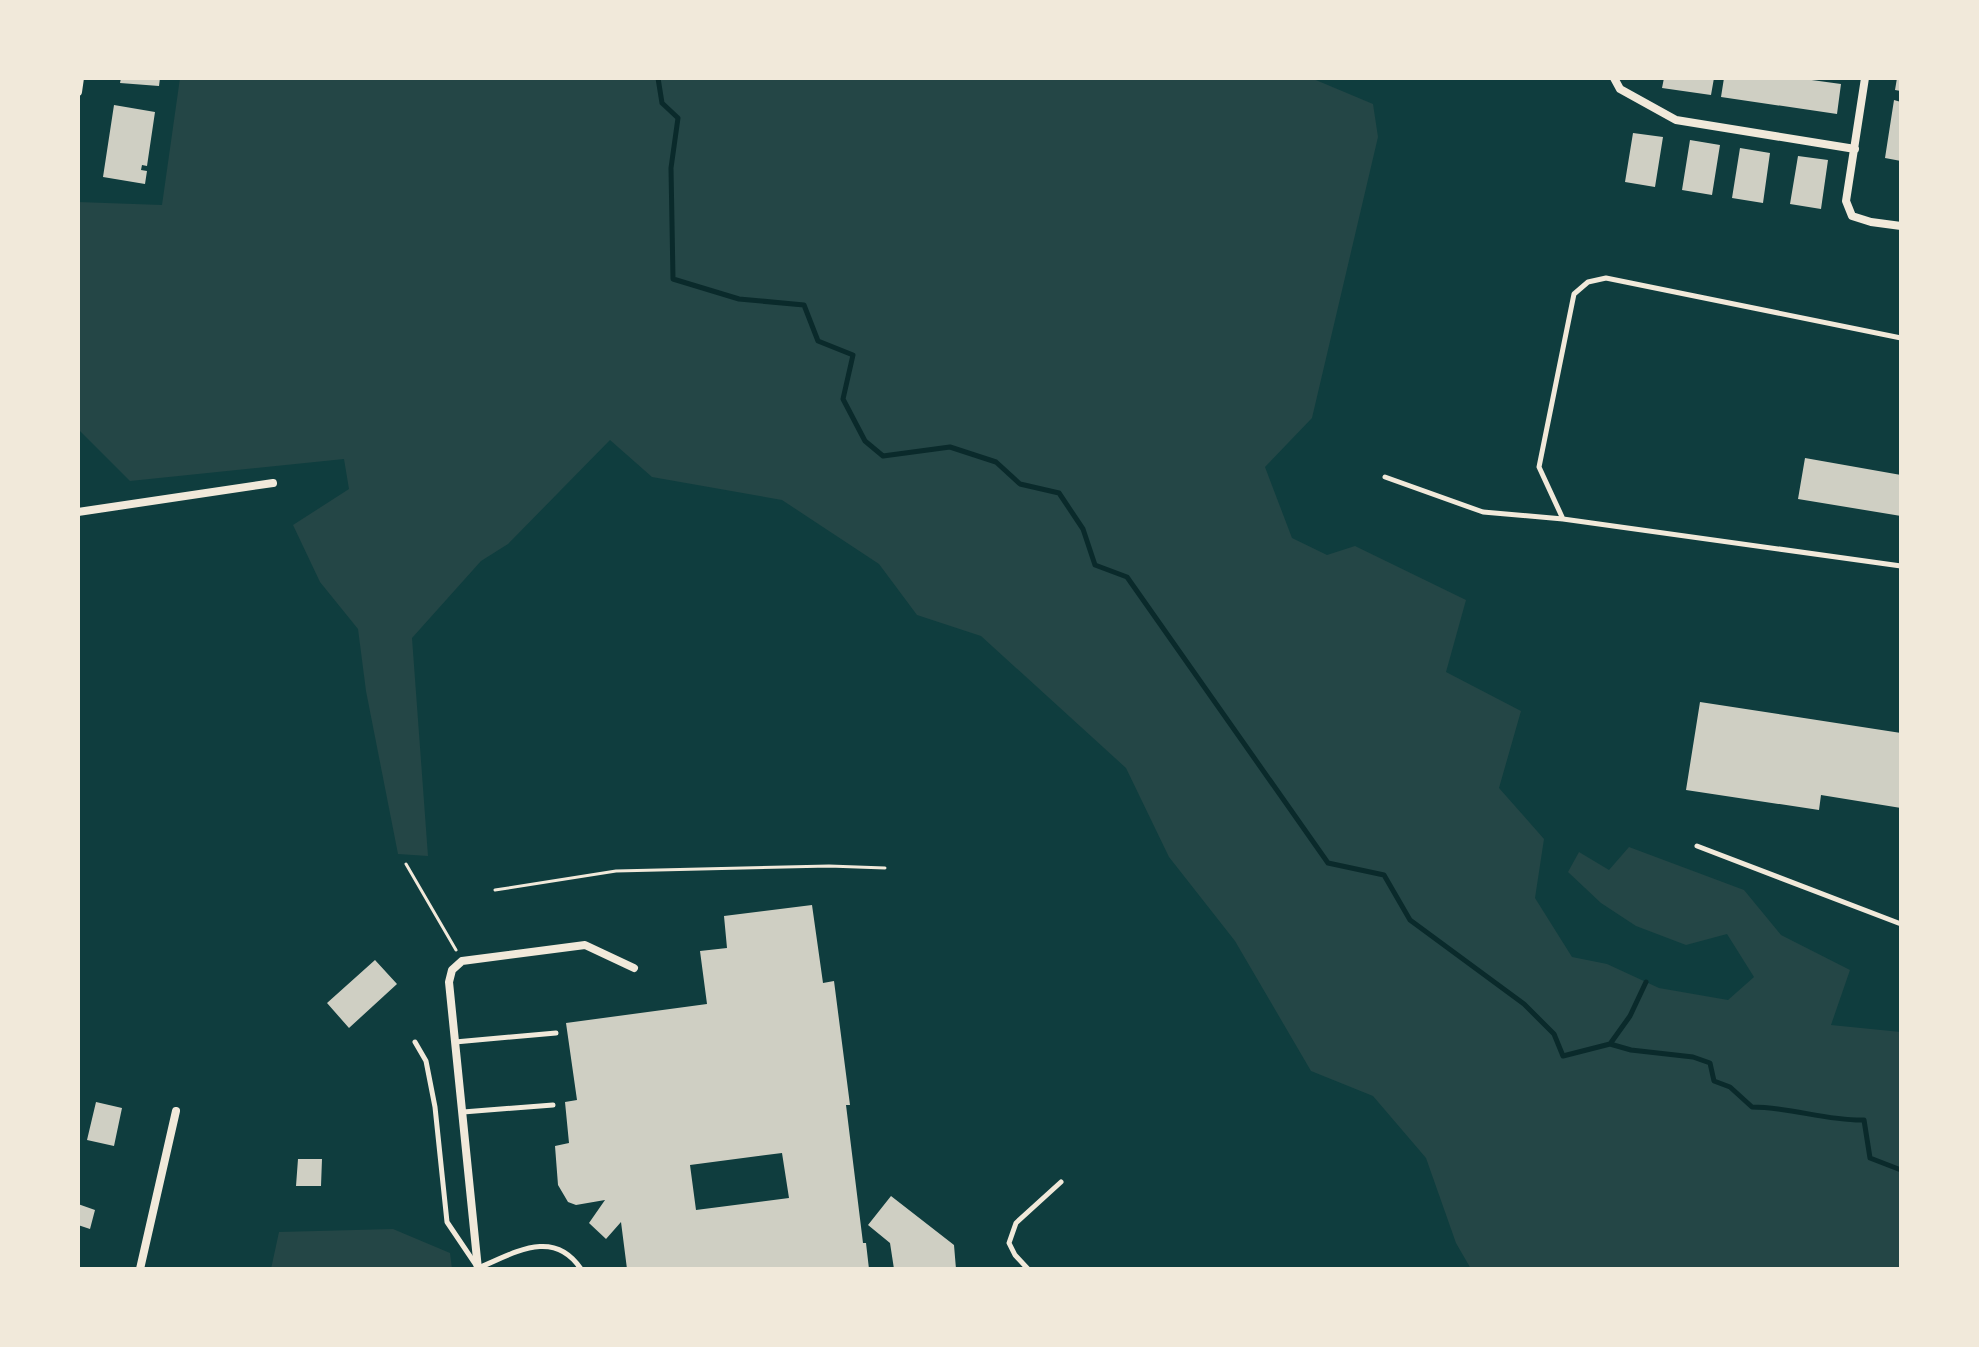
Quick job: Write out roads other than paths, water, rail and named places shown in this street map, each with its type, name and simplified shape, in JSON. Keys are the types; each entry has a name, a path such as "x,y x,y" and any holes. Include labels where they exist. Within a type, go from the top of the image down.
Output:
{"street":[{"path":"78,92 80,78"},
{"path":"1614,78 1620,89 1676,120 1855,149"},
{"path":"1865,78 1846,201 1852,216 1901,226"},
{"path":"78,512 273,483"},
{"path":"478,1268 449,982 452,970 462,961 585,945 634,968"},
{"path":"140,1269 176,1111"}],"lane":[{"path":"1563,519 1539,467 1574,294 1588,282 1606,278 1901,338"},
{"path":"1385,477 1483,512 1563,519 1901,566"},
{"path":"1697,846 1901,924"},
{"path":"455,1042 556,1033"},
{"path":"415,1042 426,1061 435,1107 447,1222 478,1268 535,1245 557,1248 574,1259 581,1269"},
{"path":"463,1112 553,1105"},
{"path":"1028,1269 1009,1243 1016,1223 1061,1182"}],"waterway":[{"path":"658,78 662,103 678,118 671,168 673,279 739,299 804,305 818,341 853,355 843,399 865,441 883,456 950,447 996,462 1020,484 1059,493 1083,529 1095,565 1127,577 1328,863 1384,875 1410,920 1524,1004 1554,1034 1563,1056 1610,1044 1631,1050 1693,1057 1710,1063 1714,1081 1730,1087 1752,1107 1864,1120 1870,1158 1901,1170"},
{"path":"1610,1044 1630,1016 1646,982"}]}
